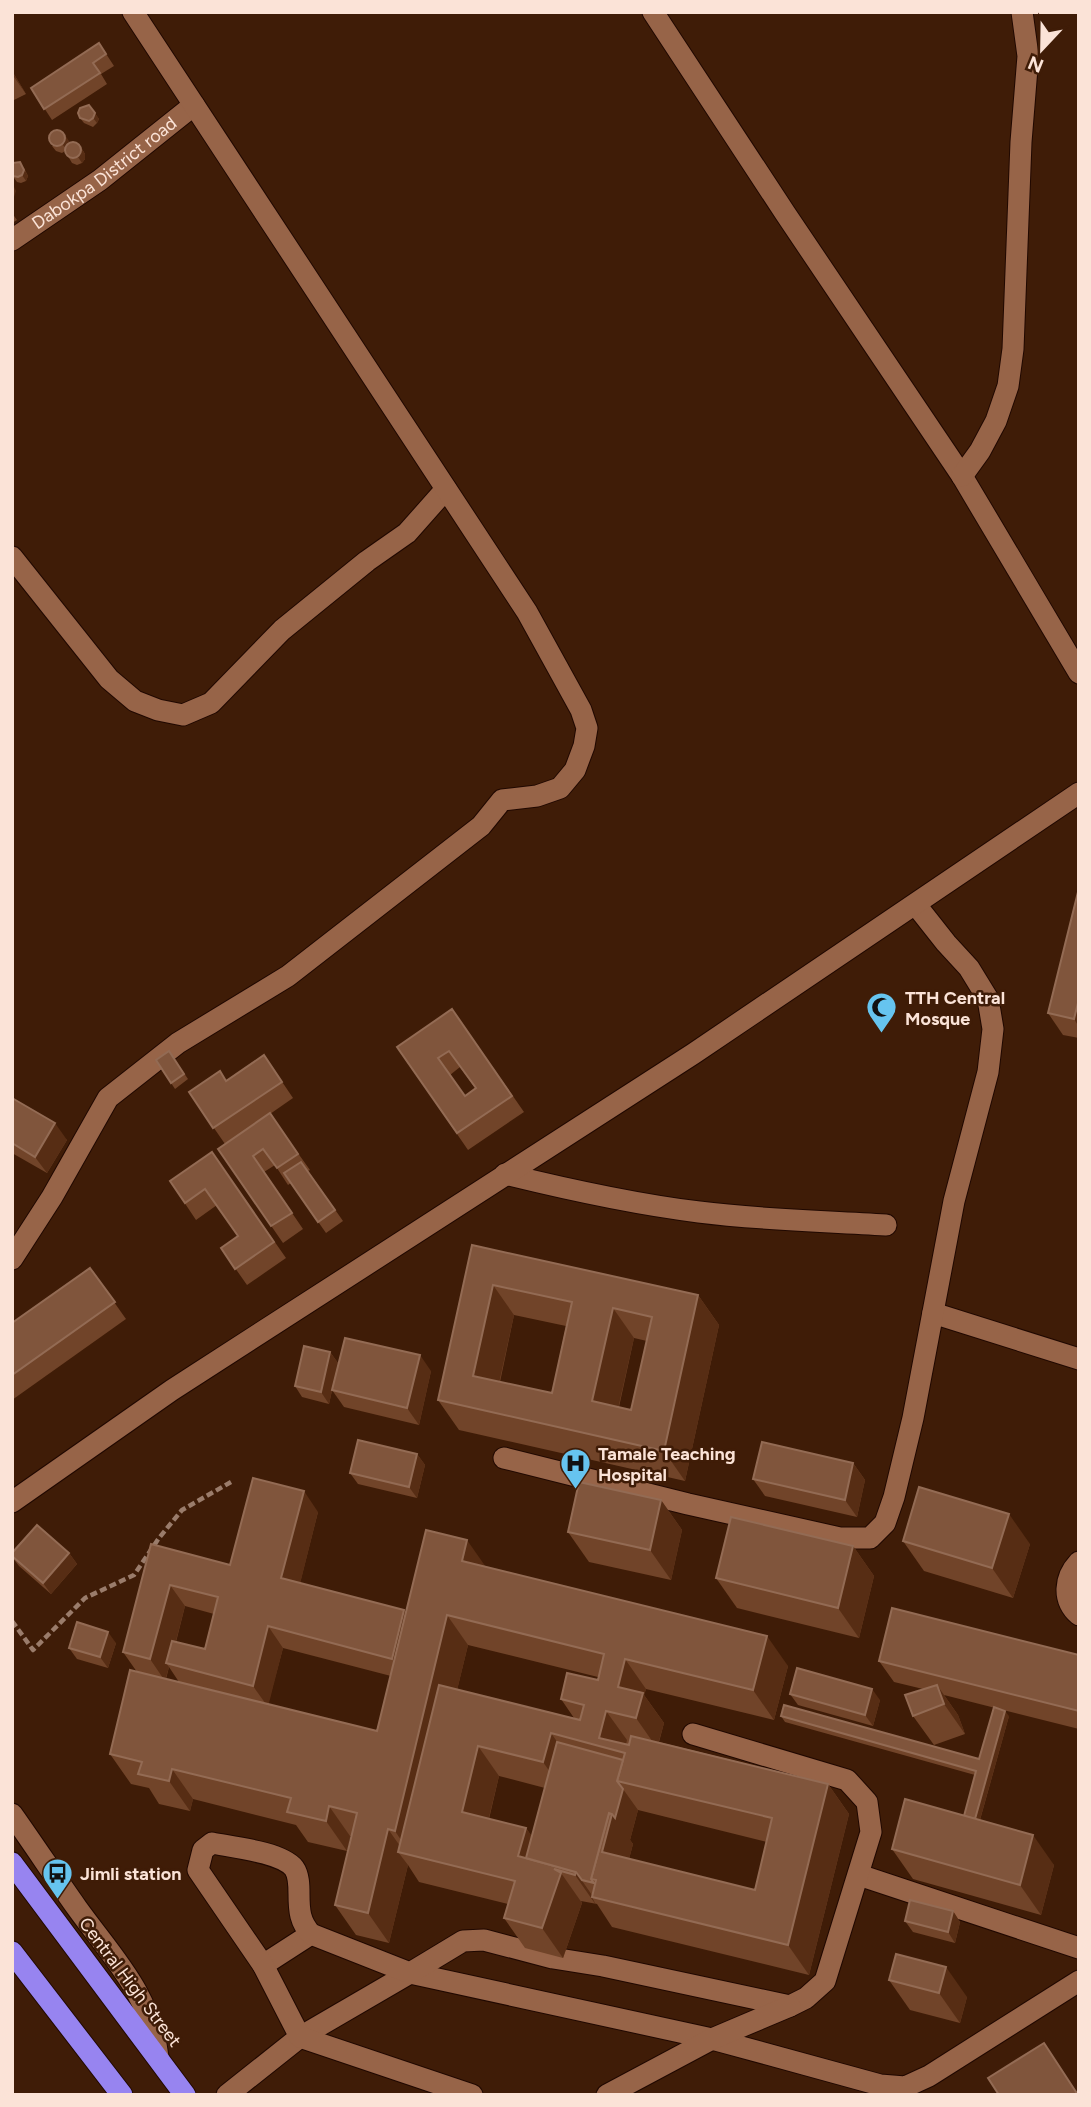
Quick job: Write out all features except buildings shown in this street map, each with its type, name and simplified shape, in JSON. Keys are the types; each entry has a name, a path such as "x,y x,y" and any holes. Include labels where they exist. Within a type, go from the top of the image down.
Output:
{"highway":[{"name":"Central High Street","path":"12,1863 185,2095"},
{"path":"12,1952 122,2095"}],"street":[{"path":"12,1259 52,1197 108,1098 178,1043 288,976 481,826 502,800 537,796 560,789 575,770 584,747 587,728 581,710 527,612 133,12"},
{"path":"653,12 962,476 1079,673"},
{"path":"962,476 980,451 996,421 1008,386 1013,349 1020,156 1028,57 1022,12"},
{"name":"Dabokpa District road","path":"12,240 100,180 194,105"},
{"path":"12,557 109,679 135,701 183,715 211,703 282,630 367,561 407,533 446,489"},
{"path":"12,1502 172,1390 704,1046 1079,793"},
{"path":"504,1458 688,1504 840,1538 870,1538 884,1523 894,1497 913,1418 954,1201 988,1072 993,1030 989,999 969,968 916,905"},
{"path":"506,1174 580,1192 702,1213 886,1225"},
{"path":"933,1312 1079,1359"},
{"path":"1079,1562 1071,1571 1066,1592 1069,1603 1079,1615"},
{"path":"607,2095 712,2039 806,1998 825,1981 871,1832 867,1802 847,1780 694,1734"},
{"path":"12,1814 78,1909 121,1964 148,2013 155,2033 158,2057"},
{"path":"472,2095 300,2038 263,1965 198,1870 203,1850 212,1843 279,1857 294,1868 298,1881 302,1924 311,1934 410,1973 712,2039 880,2085 905,2087 929,2076 1079,1982"},
{"path":"859,1875 1079,1948"},
{"path":"263,1965 311,1934"},
{"path":"227,2095 300,2038 463,1941 484,1940 553,1958 790,2006"}],"path":[{"path":"12,1621 33,1650 85,1598 134,1575 182,1510 231,1482"}],"place":[{"name":"TTH Central Mosque","path":"882,1035"},
{"name":"Tamale Teaching Hospital","path":"575,1491"},
{"name":"Jimli station","path":"57,1901"}]}
